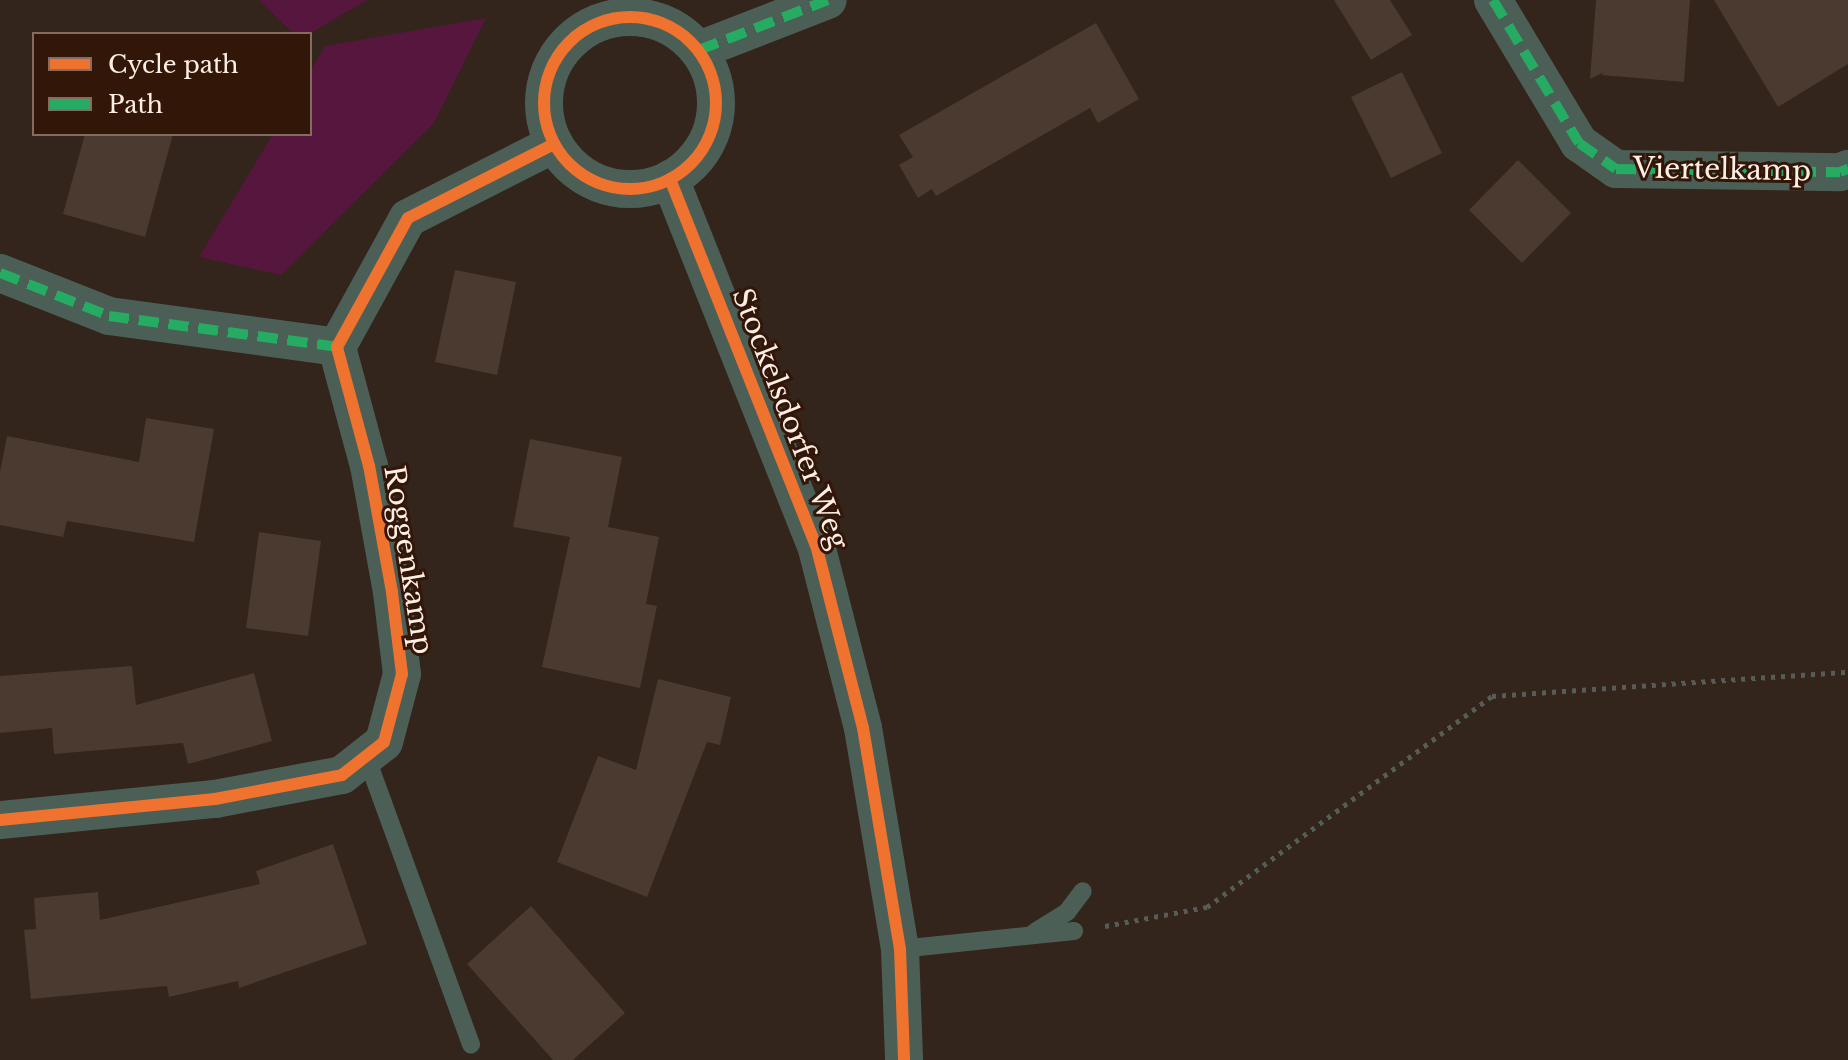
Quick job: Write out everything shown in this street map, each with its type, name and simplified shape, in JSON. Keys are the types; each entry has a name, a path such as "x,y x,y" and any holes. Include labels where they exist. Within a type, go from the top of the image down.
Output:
{"street":[{"path":"699,50 828,0"},
{"name":"Viertelkamp","path":"1493,0 1579,143 1616,169 1840,172 1848,169"},
{"path":"591,11 634,16 670,26 699,50 713,77 716,106 710,136 694,161 670,179 645,189 618,189 592,181 570,166 554,144 544,117 545,88 555,61 591,11"},
{"path":"0,273 109,316 337,347 408,218 554,144"},
{"name":"Stockelsdorfer Weg","path":"670,179 816,545 863,728 900,949 904,1060"},
{"name":"Roggenkamp","path":"0,820 215,799 342,775 384,742 402,674 392,592 369,466 337,347"}],"lane":[{"path":"366,756 471,1044"},
{"path":"1029,935 1067,912 1083,891"},
{"path":"900,949 1074,931"}],"path":[{"path":"1074,931 1207,907 1492,696 1848,672"}],"shaded area":[{"path":"259,0 367,0 312,32 292,32"},
{"path":"486,18 434,123 281,275 199,257 272,136 312,136 312,69 325,46"}],"building":[{"path":"1334,0 1390,0 1412,35 1371,60"},
{"path":"1596,0 1690,0 1684,82 1601,75 1604,72 1590,79"},
{"path":"1714,0 1848,0 1848,64 1778,107"},
{"path":"1096,23 1139,99 1098,123 1090,108 936,196 932,189 918,198 899,165 913,157 899,135"},
{"path":"1402,72 1442,153 1391,178 1351,97"},
{"path":"84,136 172,136 145,237 63,214"},
{"path":"1518,160 1571,213 1522,263 1469,210"},
{"path":"455,270 516,282 497,375 435,362"},
{"path":"146,418 214,429 194,542 67,521 63,537 0,525 0,472 7,436 139,462"},
{"path":"530,439 622,457 608,527 659,537 646,604 657,606 640,688 542,667 570,537 513,527"},
{"path":"259,532 321,541 308,636 246,628"},
{"path":"132,666 136,705 254,673 272,741 188,764 183,743 54,754 52,728 0,733 0,676"},
{"path":"658,679 731,697 720,745 707,742 647,897 557,862 598,756 636,770"},
{"path":"333,844 367,944 239,988 238,981 169,997 167,986 31,999 24,930 36,929 34,898 98,892 100,920 260,884 256,871"},
{"path":"531,906 625,1013 573,1060 553,1060 467,964"}],"marked path":[{"path":"699,50 828,0"},
{"path":"1493,0 1579,143 1616,169 1840,172 1848,169"},
{"path":"0,273 109,316 337,347"}],"cycle path":[{"path":"630,17 663,24 691,42 709,70 716,103 709,136 691,164 663,182 630,189 597,182 569,164 551,136 544,103 551,70 569,42 597,24 630,17"},
{"path":"0,820 215,799 342,775 384,742 402,674 392,592 369,466 337,347 408,218 554,144"},
{"path":"670,179 816,545 863,728 900,949 904,1060"}]}
